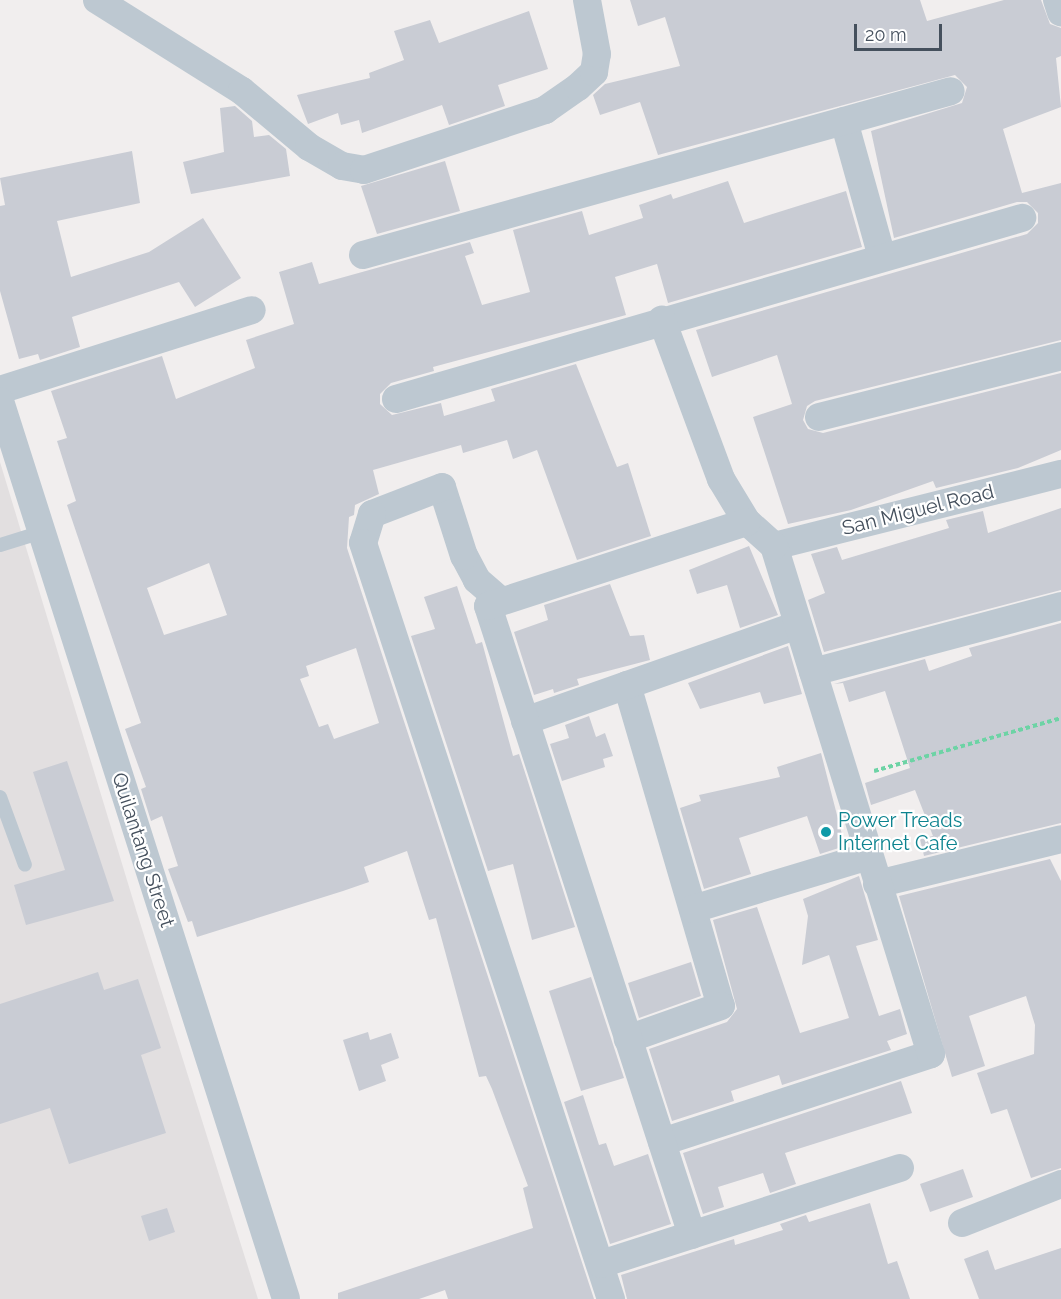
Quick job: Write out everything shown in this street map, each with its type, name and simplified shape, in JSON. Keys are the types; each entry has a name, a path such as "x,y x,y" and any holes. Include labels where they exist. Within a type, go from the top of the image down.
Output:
{"street":[{"path":"98,0 242,91 309,147 342,166 364,170 545,111 578,87 594,72 597,54 587,0"},
{"path":"1057,0 1061,12"},
{"path":"363,255 951,91"},
{"path":"844,120 882,257"},
{"path":"396,399 662,320 1022,218"},
{"path":"0,390 252,310"},
{"path":"662,320 721,479 747,522 774,546 931,1054 662,1142"},
{"path":"819,417 1061,356"},
{"name":"Quilantang Street","path":"0,401 286,1299"},
{"name":"San Miguel Road","path":"774,546 1061,474"},
{"path":"501,601 477,580 464,556 442,487 372,514 363,543 611,1299"},
{"path":"692,1235 488,606 747,522"},
{"path":"813,672 1061,606"},
{"path":"525,721 798,625"},
{"path":"627,685 721,1006 628,1039"},
{"path":"878,884 1061,839"},
{"path":"693,909 869,856"},
{"path":"601,1264 900,1168"},
{"path":"962,1223 1061,1184"}],"lane":[{"path":"0,545 42,532"},
{"path":"0,797 25,865"}],"path":[{"path":"845,779 1061,718"}],"shaded area":[{"path":"0,462 137,913 258,1299 0,1299"}],"building":[{"path":"630,0 920,0 927,21 1004,0 1041,0 1050,24 1061,28 1061,56 1056,58 1061,107 1003,129 1022,193 1061,183 1061,340 815,401 807,406 803,420 808,429 823,433 1061,373 1061,450 1018,468 936,488 933,481 851,510 788,524 753,417 792,404 777,355 712,377 696,330 1027,234 1038,223 1038,213 1027,202 1017,202 894,238 871,131 962,103 967,87 955,75 658,155 640,102 600,115 593,95 605,84 680,66 665,17 638,26"},
{"path":"529,11 548,69 498,85 505,106 449,125 442,105 362,133 359,120 341,125 338,113 308,124 297,95 370,78 369,73 404,60 394,31 430,20 439,43"},
{"path":"235,106 252,121 254,137 269,135 286,149 290,176 191,194 183,162 224,152 220,108"},
{"path":"132,151 140,203 57,221 71,277 149,252 203,218 241,278 195,307 179,282 72,317 80,347 40,360 38,354 19,359 0,291 0,206 5,205 0,178"},
{"path":"445,161 460,211 377,234 361,186"},
{"path":"728,181 744,223 846,191 862,247 668,303 657,264 615,277 626,315 433,367 434,371 391,383 380,394 380,404 392,415 441,403 444,416 495,401 491,389 576,364 617,467 628,463 651,536 577,560 537,450 513,459 507,440 463,453 461,445 373,470 379,494 355,505 354,515 349,517 347,548 594,1299 448,1299 445,1290 419,1299 338,1299 338,1293 533,1228 523,1188 528,1186 492,1089 486,1076 479,1077 436,918 429,920 407,851 364,867 369,882 343,891 197,937 192,921 188,922 168,869 178,866 162,816 151,821 141,789 146,787 125,729 141,723 67,505 76,501 57,441 67,438 51,391 162,356 176,399 255,368 246,340 294,324 279,272 312,262 319,284 470,242 474,253 465,256 482,305 530,292 513,230 582,211 589,235 643,218 639,205 671,194 673,199","holes":["209,563 227,615 164,635 147,588","356,648 379,723 334,739 328,724 319,727 300,679 309,676 306,666"]},
{"path":"1061,508 1061,590 824,652 808,600 825,593 811,554 837,547 842,560 949,528 946,520 983,511 988,533"},
{"path":"749,546 778,615 740,628 727,585 697,594 689,570"},
{"path":"610,584 630,636 644,635 650,660 577,679 579,685 554,693 553,689 534,695 514,632 548,620 544,605"},
{"path":"457,586 476,644 482,642 513,756 519,754 575,927 532,940 513,864 488,871 411,636 435,629 424,597"},
{"path":"1061,623 1061,823 924,856 920,839 933,836 915,790 871,805 865,783 910,768 885,691 849,702 843,683 834,684 925,659 929,671 972,656 969,648"},
{"path":"788,646 802,694 764,704 760,692 700,709 688,683"},
{"path":"589,716 596,737 605,733 613,756 603,759 605,767 562,781 550,744 569,738 565,725"},
{"path":"821,753 845,846 820,854 807,816 739,838 751,874 704,889 680,808 701,801 699,795 780,777 777,767"},
{"path":"67,761 114,901 26,925 14,885 65,870 33,772"},
{"path":"1050,859 1061,881 1061,1168 1031,1178 1007,1109 991,1114 977,1073 1034,1054 1035,1025 1026,996 969,1016 985,1066 952,1077 899,896"},
{"path":"859,876 878,940 856,946 879,1016 900,1009 907,1034 887,1041 891,1050 782,1085 779,1075 731,1091 734,1101 672,1121 649,1049 727,1022 737,1009 713,920 757,907 800,1033 849,1018 829,955 802,965 808,916 803,899"},
{"path":"691,962 701,996 639,1018 628,983"},
{"path":"98,972 104,990 138,979 161,1048 141,1055 166,1133 69,1164 50,1108 0,1124 0,1004"},
{"path":"591,977 624,1078 581,1091 549,991"},
{"path":"368,1032 370,1040 391,1033 399,1058 381,1065 386,1081 359,1091 343,1040"},
{"path":"901,1081 912,1113 785,1153 796,1184 770,1193 763,1173 718,1187 724,1207 703,1214 683,1153"},
{"path":"583,1095 599,1145 606,1143 614,1166 648,1154 671,1224 610,1244 564,1102"},
{"path":"963,1169 973,1197 930,1212 920,1184"},
{"path":"870,1203 888,1264 897,1261 910,1299 627,1299 621,1275 734,1239 735,1245 783,1230 780,1224 806,1215 809,1222"},
{"path":"167,1208 175,1232 149,1241 141,1216"},
{"path":"1061,1248 1061,1299 979,1299 964,1259 988,1250 995,1270"}],"place":[{"name":"Power Treads Internet Cafe","path":"826,832"}]}
